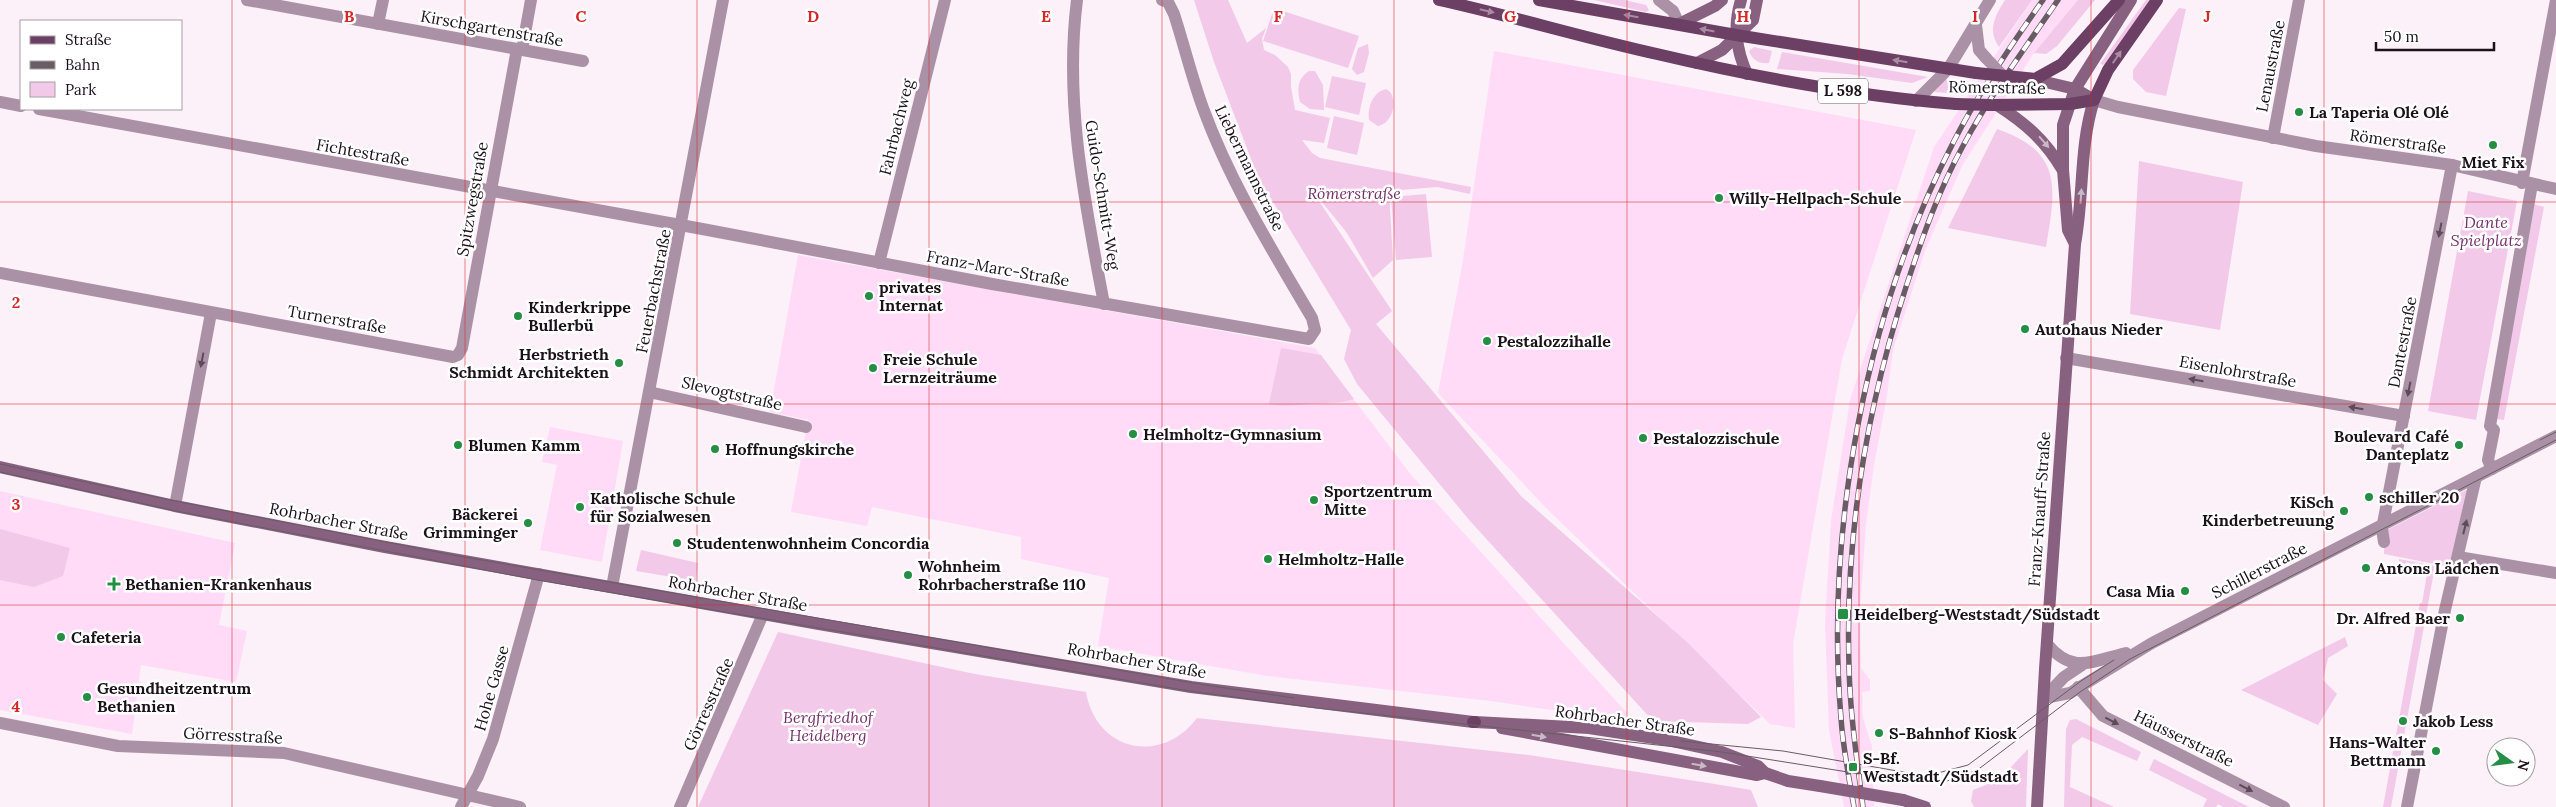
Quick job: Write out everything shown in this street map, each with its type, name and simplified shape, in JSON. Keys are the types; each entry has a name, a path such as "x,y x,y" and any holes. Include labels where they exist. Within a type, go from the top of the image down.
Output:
{"main road":[{"name":"Römerstraße","path":"1439,0 1748,74 1916,101 1956,104 2024,105 2070,104 2094,100"},
{"name":"Römerstraße","path":"1539,0 1736,35 1948,69 2036,80 2062,64 2119,0"},
{"path":"1679,24 1715,6 1722,0"},
{"path":"1741,0 1736,15 1736,35 1738,53 1748,74"},
{"path":"1697,63 1722,50 1753,20 1758,0"},
{"name":"Franz-Knauff-Straße","path":"2075,244 2068,230 2063,170 2063,125 2076,88 2131,0"},
{"path":"2036,80 2076,88 2094,100 2108,70 2157,0"},
{"name":"Franz-Knauff-Straße","path":"2037,807 2075,244 2079,222 2086,135 2094,100"},
{"path":"1998,105 2038,134 2050,148 2063,170"},
{"name":"Rohrbacher Straße","path":"0,468 175,506 539,574 1191,687 1474,722 1589,728 1667,740 1722,752 1758,766 1765,773 1788,781 1903,800 1925,807"},
{"name":"Rohrbacher Straße","path":"1474,722 1574,743 1757,775 1765,773"}],"street":[{"name":"Kirschgartenstraße","path":"247,0 583,60"},
{"path":"378,24 383,0"},
{"name":"Spitzwegstraße","path":"458,355 462,348 490,192 531,0"},
{"name":"Feuerbachstraße","path":"612,587 682,225 723,0"},
{"name":"Fahrbachweg","path":"879,263 945,0"},
{"name":"Guido-Schmitt-Weg","path":"1077,0 1073,40 1073,99 1078,160 1104,304"},
{"path":"1659,0 1673,10 1679,24"},
{"path":"1916,101 1948,69 1990,0"},
{"name":"Lenaustraße","path":"2273,138 2299,0"},
{"path":"2492,469 2488,460 2494,430 2490,426 2556,0"},
{"name":"Liebermannstraße","path":"1165,1 1174,14 1203,108 1226,162 1267,241 1312,318 1315,330 1309,339"},
{"name":"Römerstraße","path":"1976,25 1980,50 2003,76"},
{"name":"Römerstraße","path":"2094,100 2118,107 2316,146 2452,164 2527,183 2556,188"},
{"path":"0,102 20,106"},
{"name":"Fichtestraße","path":"43,110 490,192 682,225"},
{"name":"Dantestraße","path":"2384,542 2383,525 2452,164"},
{"name":"Franz-Marc-Straße","path":"682,225 1104,304 1309,339"},
{"name":"Turnerstraße","path":"0,273 453,357 458,355"},
{"path":"175,506 211,313"},
{"name":"Eisenlohrstraße","path":"2066,358 2404,416"},
{"name":"Slevogtstraße","path":"649,392 806,427"},
{"name":"Schillerstraße","path":"2044,698 2070,693 2136,651 2556,436"},
{"path":"2407,807 2476,478"},
{"path":"2458,557 2556,573"},
{"name":"Hohe Gasse","path":"461,807 469,795 493,739 539,574"},
{"name":"Görresstraße","path":"680,807 763,614"},
{"path":"2047,644 2055,654 2067,661 2082,665"},
{"name":"Schillerstraße","path":"2044,698 2064,677 2082,665 2136,651"},
{"name":"Häusserstraße","path":"2078,687 2103,716 2284,807"},
{"name":"Görresstraße","path":"0,723 118,746 284,753 520,807"}],"shaded area":[{"path":"2032,0 2078,0 2034,53 1962,166 1926,248 1893,350 1866,524 1860,611 1861,668 1870,680 1870,691 1862,692 1863,718 1872,746 1874,807 1844,807 1829,730 1825,623 1831,521 1850,400 1934,147"},
{"path":"1494,51 1916,130 1842,359 1793,644 1795,728 1770,724 1548,510 1438,393 1462,266"},
{"path":"798,255 1315,348 1412,476 1627,713 1625,721 1498,702 1267,676 1098,646 1109,578 1021,559 1021,537 872,507 867,526 791,512 808,420 770,412"},
{"name":"Katholische Schule für Sozialwesen","path":"550,427 623,441 602,562 540,550 557,465 542,462"},
{"name":"Bethanien-Krankenhaus","path":"0,491 235,543 219,625 247,631 236,682 141,665 132,734 0,710"}],"green space":[{"path":"1194,0 1228,0 1247,43 1266,28 1262,39 1264,50 1275,55 1288,67 1291,74 1295,110 1330,118 1324,143 1302,140 1312,153 1320,158 1471,187 1470,194 1437,187 1389,191 1393,260 1373,278 1347,233 1309,186 1392,311 1376,324 1521,496 1688,643 1761,717 1748,724 1653,721 1470,521 1357,384 1344,359 1351,330 1258,177 1214,62"},
{"path":"1594,0 1624,0 1646,5 1649,10 1646,12"},
{"path":"2005,0 2032,0 1999,47 1993,35 1993,29 1998,12"},
{"path":"2078,0 2095,0 2057,46 2046,54 2034,53"},
{"path":"2146,0 2150,0 2105,65 2100,64"},
{"path":"1274,8 1359,36 1348,68 1263,41"},
{"path":"2179,8 2186,9 2166,96 2146,92 2133,79 2133,70"},
{"path":"1368,44 1369,53 1364,72 1357,75 1352,69 1358,48"},
{"path":"1754,47 1772,51 1769,63 1762,63 1754,59 1749,51"},
{"path":"1782,52 1928,77 1912,83 1848,74 1777,69"},
{"path":"1309,71 1315,71 1323,85 1324,110 1310,109 1300,102 1298,93 1300,81"},
{"path":"1332,76 1366,83 1359,115 1325,107"},
{"path":"1944,79 1962,81 1960,94 1934,92"},
{"path":"1386,89 1393,97 1393,109 1388,120 1378,126 1369,120 1370,105 1378,93"},
{"path":"1334,116 1364,123 1357,155 1327,148"},
{"path":"1997,129 2018,138 2034,149 2044,161 2050,174 2052,206 2046,247 1948,228"},
{"path":"2139,161 2243,182 2220,330 2130,314"},
{"name":"Dante Spielplatz","path":"2468,191 2517,201 2476,420 2428,411"},
{"path":"1426,194 1432,257 1396,260 1391,197"},
{"path":"2534,204 2544,207 2504,420 2496,419"},
{"path":"1281,348 1321,355 1354,399 1338,403 1269,404"},
{"path":"2472,487 2450,567 2384,554 2385,531"},
{"path":"0,529 70,548 63,576 34,587 0,580"},
{"path":"641,550 698,563 696,581 636,571"},
{"path":"2399,559 2435,566 2391,807 2383,807 2428,568 2406,562 2405,564 2399,563"},
{"name":"Bergfriedhof Heidelberg","path":"778,632 975,674 1086,692 1092,712 1102,728 1116,739 1132,745 1149,746 1166,742 1182,733 1197,718 1529,755 1721,785 1751,790 1758,807 698,807"},
{"path":"2345,637 2348,646 2328,658 2323,680 2337,694 2318,725 2241,690"},
{"path":"2076,719 2141,752 2137,761 2082,737 2072,745 2070,787 2114,807 2064,807 2066,729 2070,720"},
{"path":"2028,749 2026,807 1974,807 1971,801 1973,790 1986,785 2011,767"},
{"path":"2154,759 2249,807 2223,807 2218,804 2216,807 2203,807 2207,799 2149,770"}],"tram line":[{"path":"2540,440 2556,432"},
{"path":"0,472 181,512 537,580 1189,691 1317,708 1722,752 1917,783 1943,782 1964,776 1980,768 2080,692 2130,659 2556,440"},
{"path":"0,464 175,501 453,555 1205,685 1294,698"},
{"path":"1681,741 1783,751 1909,773 1934,774 1968,765 2081,681 2114,660"}],"railway":[{"path":"1854,807 1841,718 1838,646 1840,572 1847,497 1859,422 1875,348 1897,276 1923,207 1954,141 1996,69 2043,0"},
{"path":"1863,807 1851,702 1849,618 1851,570 1861,474 1880,380 1912,269 1947,178 1986,107 2058,0"}],"place":[{"name":"La Taperia Olé Olé","path":"2299,112"},
{"name":"Miet Fix","path":"2493,145"},
{"name":"Willy-Hellpach-Schule","path":"1719,198"},
{"name":"privates Internat","path":"869,296"},
{"name":"Kinderkrippe Bullerbü","path":"518,316"},
{"name":"Autohaus Nieder","path":"2025,329"},
{"name":"Pestalozzihalle","path":"1487,341"},
{"name":"Herbstrieth Schmidt Architekten","path":"619,363"},
{"name":"Freie Schule Lernzeiträume","path":"873,368"},
{"name":"Helmholtz-Gymnasium","path":"1133,434"},
{"name":"Pestalozzischule","path":"1643,438"},
{"name":"Blumen Kamm","path":"458,445"},
{"name":"Boulevard Café Danteplatz","path":"2459,445"},
{"name":"Hoffnungskirche","path":"715,449"},
{"name":"schiller 20","path":"2369,497"},
{"name":"Sportzentrum Mitte","path":"1314,500"},
{"name":"Katholische Schule für Sozialwesen","path":"580,507"},
{"name":"KiSch Kinderbetreuung","path":"2344,511"},
{"name":"Bäckerei Grimminger","path":"528,523"},
{"name":"Studentenwohnheim Concordia","path":"677,543"},
{"name":"Helmholtz-Halle","path":"1268,559"},
{"name":"Antons Lädchen","path":"2366,568"},
{"name":"Wohnheim Rohrbacherstraße 110","path":"908,575"},
{"name":"Bethanien-Krankenhaus","path":"114,584"},
{"name":"Casa Mia","path":"2185,591"},
{"name":"Heidelberg-Weststadt/Südstadt","path":"1843,614"},
{"name":"Dr. Alfred Baer","path":"2460,618"},
{"name":"Cafeteria","path":"61,637"},
{"name":"Gesundheitzentrum Bethanien","path":"87,697"},
{"name":"Jakob Less","path":"2403,721"},
{"name":"S-Bahnhof Kiosk","path":"1879,733"},
{"name":"Hans-Walter Bettmann","path":"2436,751"},
{"name":"S-Bf. Weststadt/Südstadt","path":"1853,767"}]}
